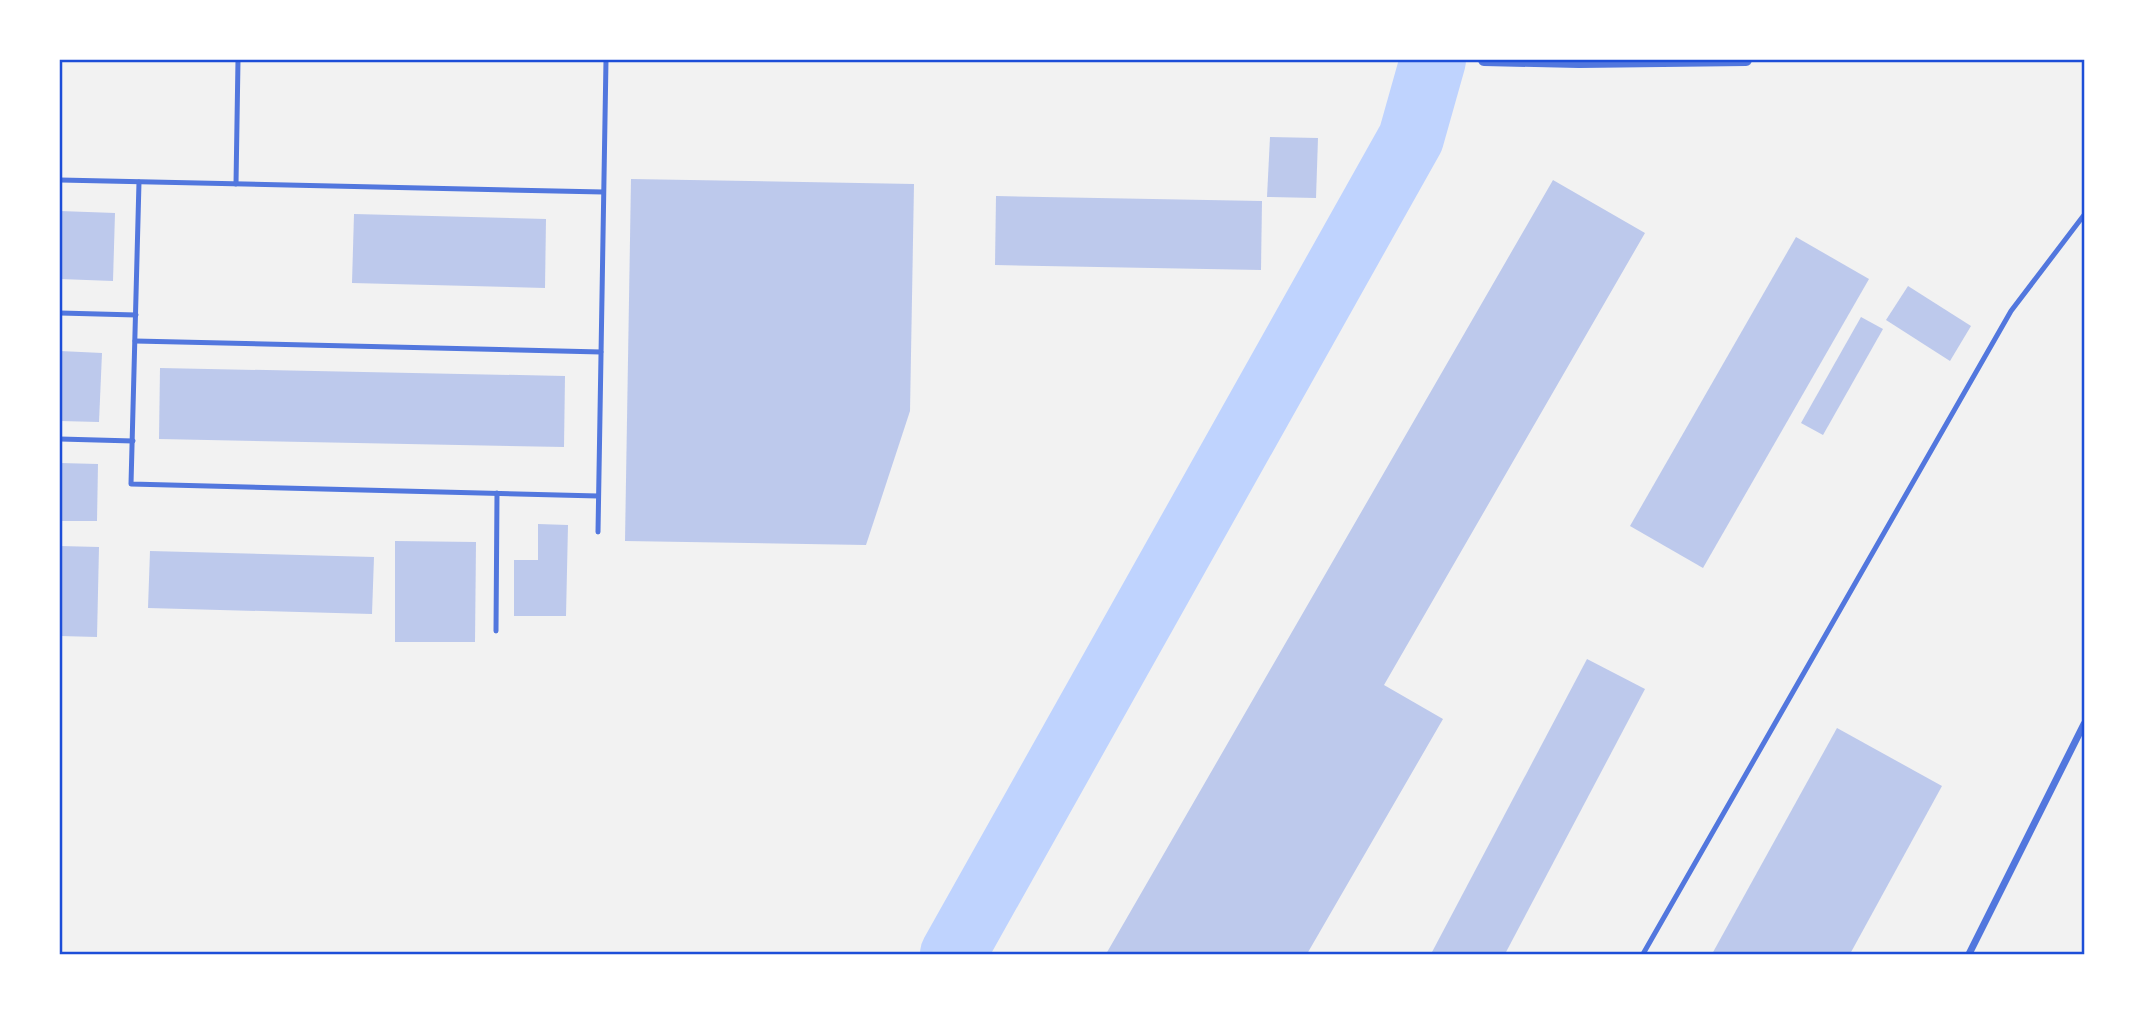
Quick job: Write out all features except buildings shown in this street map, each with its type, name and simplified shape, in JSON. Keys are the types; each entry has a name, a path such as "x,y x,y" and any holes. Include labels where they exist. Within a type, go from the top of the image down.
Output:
{"street":[{"path":"1484,60 1746,60"},
{"path":"1969,954 2084,724"}],"lane":[{"path":"236,184 238,60"},
{"path":"598,532 606,60"},
{"path":"60,180 603,192"},
{"path":"139,182 131,484 598,496"},
{"path":"1643,954 2011,311 2084,215"},
{"path":"60,313 136,315"},
{"path":"135,341 601,352"},
{"path":"60,439 133,441"},
{"path":"496,631 497,494"}],"waterway":[{"path":"953,954 1411,138 1433,60"}]}
